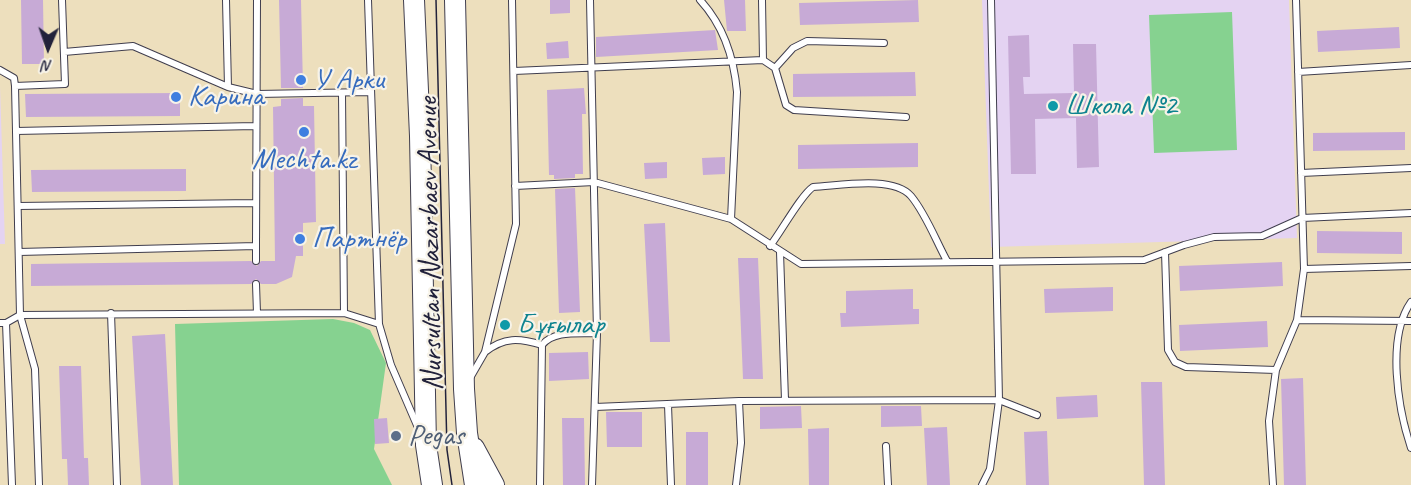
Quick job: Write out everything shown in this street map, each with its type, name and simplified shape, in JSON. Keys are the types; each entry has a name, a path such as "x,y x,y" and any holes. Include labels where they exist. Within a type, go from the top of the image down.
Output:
{"main road":[{"name":"Nursultan Nazarbaev Avenue","path":"414,0 421,159 426,445 429,480"},
{"name":"Nursultan Nazarbaev Avenue","path":"455,0 464,389 467,433 476,485"},
{"path":"467,433 494,485"}],"lane":[{"path":"15,86 65,84 62,0"},
{"path":"226,0 228,87"},
{"path":"256,0 256,261"},
{"path":"368,0 379,324 391,365 426,445"},
{"path":"464,389 485,352 516,224 512,0"},
{"path":"590,0 597,333 592,485"},
{"path":"700,0 711,12 733,60 737,92 730,219"},
{"path":"711,0 711,12"},
{"path":"762,0 763,60"},
{"path":"982,485 990,469 999,400 991,0"},
{"path":"1273,485 1269,421 1276,370 1297,320 1304,269 1296,0"},
{"path":"775,68 793,48 807,41 884,43"},
{"path":"64,52 133,46 228,87 257,94 370,92"},
{"path":"514,71 592,70 763,60 775,68 786,105 794,110 906,117"},
{"path":"1298,72 1411,65"},
{"path":"0,70 14,78 15,86 20,315 35,369 39,485"},
{"path":"342,93 344,313"},
{"path":"16,131 255,126"},
{"path":"1301,173 1411,168"},
{"path":"515,186 594,182 730,219 801,264 1144,260 1214,237 1262,236 1302,218 1411,213"},
{"path":"770,246 792,217 806,192 813,187 886,183 900,188 911,196 947,261"},
{"path":"18,207 255,203"},
{"path":"19,252 256,246"},
{"path":"780,252 785,400"},
{"path":"1165,252 1168,350 1176,362 1186,367 1276,370"},
{"path":"1304,269 1411,266"},
{"path":"256,284 257,313"},
{"path":"1411,302 1400,322 1398,403 1411,448"},
{"path":"12,485 3,323 20,315 344,313 379,324"},
{"path":"111,314 117,485"},
{"path":"1297,320 1411,321"},
{"path":"540,485 542,345 546,339 558,335 597,333"},
{"path":"485,352 504,340 526,340 542,345"},
{"path":"595,407 785,400 999,400 1037,415"},
{"path":"736,485 741,443 739,401"},
{"path":"668,405 671,485"},
{"path":"886,446 888,485"}],"shaded area":[{"path":"982,0 1289,0 1297,238 991,247"},
{"path":"0,86 5,244 0,244"}],"green space":[{"path":"1232,12 1237,150 1154,153 1149,15"},
{"path":"333,319 354,323 370,330 386,363 374,449 392,485 179,485 175,324"}],"building":[{"path":"21,0 43,0 44,64 22,64"},
{"path":"279,0 301,0 303,88 281,88"},
{"path":"550,0 570,0 570,13 550,14"},
{"path":"724,0 745,0 746,31 727,31"},
{"path":"918,0 919,22 800,25 799,3"},
{"path":"1399,27 1400,48 1318,52 1317,31"},
{"path":"715,30 718,50 596,57 596,37"},
{"name":"Школа №2","path":"1029,35 1030,77 1023,77 1024,94 1074,93 1073,44 1096,44 1099,167 1077,168 1076,118 1035,119 1036,174 1011,174 1008,36"},
{"path":"568,41 569,58 547,59 546,43"},
{"path":"915,72 916,96 793,97 793,74"},
{"path":"584,88 586,114 582,114 583,174 575,174 575,178 554,179 554,175 549,175 547,90"},
{"path":"180,93 180,116 26,117 25,94"},
{"path":"303,98 303,106 314,106 316,222 303,223 303,256 296,256 292,277 276,284 261,284 256,279 251,284 31,286 31,264 251,261 257,266 261,261 275,261 273,107 281,106 281,99"},
{"path":"1405,132 1405,150 1313,151 1313,133"},
{"path":"918,143 918,167 798,169 798,145"},
{"path":"725,157 725,174 703,175 702,158"},
{"path":"667,162 667,178 645,179 644,163"},
{"path":"186,169 186,191 32,192 31,170"},
{"path":"575,188 580,312 559,313 555,189"},
{"path":"665,223 670,342 650,342 644,224"},
{"path":"1317,231 1402,232 1402,254 1317,253"},
{"path":"738,258 758,258 763,379 743,379"},
{"path":"1282,262 1283,286 1180,291 1179,266"},
{"path":"1113,287 1113,311 1045,313 1044,289"},
{"path":"913,289 913,309 919,309 919,324 841,327 840,313 846,313 846,291"},
{"path":"1267,321 1268,347 1180,351 1179,325"},
{"path":"165,334 173,485 141,485 132,336"},
{"path":"588,352 589,379 549,381 549,353"},
{"path":"59,366 81,366 84,458 88,458 89,485 68,485 67,459 62,459"},
{"path":"1303,378 1306,485 1284,485 1281,379"},
{"path":"1141,382 1162,382 1165,485 1144,485"},
{"path":"1097,395 1098,417 1057,419 1056,397"},
{"path":"801,406 802,428 760,429 760,407"},
{"path":"881,406 921,406 922,426 881,427"},
{"path":"606,412 642,412 642,447 607,447"},
{"path":"387,418 389,443 375,444 374,419"},
{"path":"562,418 584,418 585,485 563,485"},
{"path":"947,427 950,485 927,485 924,428"},
{"path":"829,428 829,485 809,485 808,429"},
{"path":"1047,431 1049,485 1026,485 1024,432"},
{"path":"686,432 708,432 708,485 686,485"}],"tram line":[{"path":"436,0 447,450 452,485"}],"place":[{"name":"У Арки","path":"301,80"},
{"name":"Карина","path":"176,97"},
{"name":"Школа №2","path":"1053,106"},
{"name":"Mechta.kz","path":"304,132"},
{"name":"Партнёр","path":"300,239"},
{"name":"Бұғылар","path":"505,325"},
{"name":"Pegas","path":"396,436"}]}
